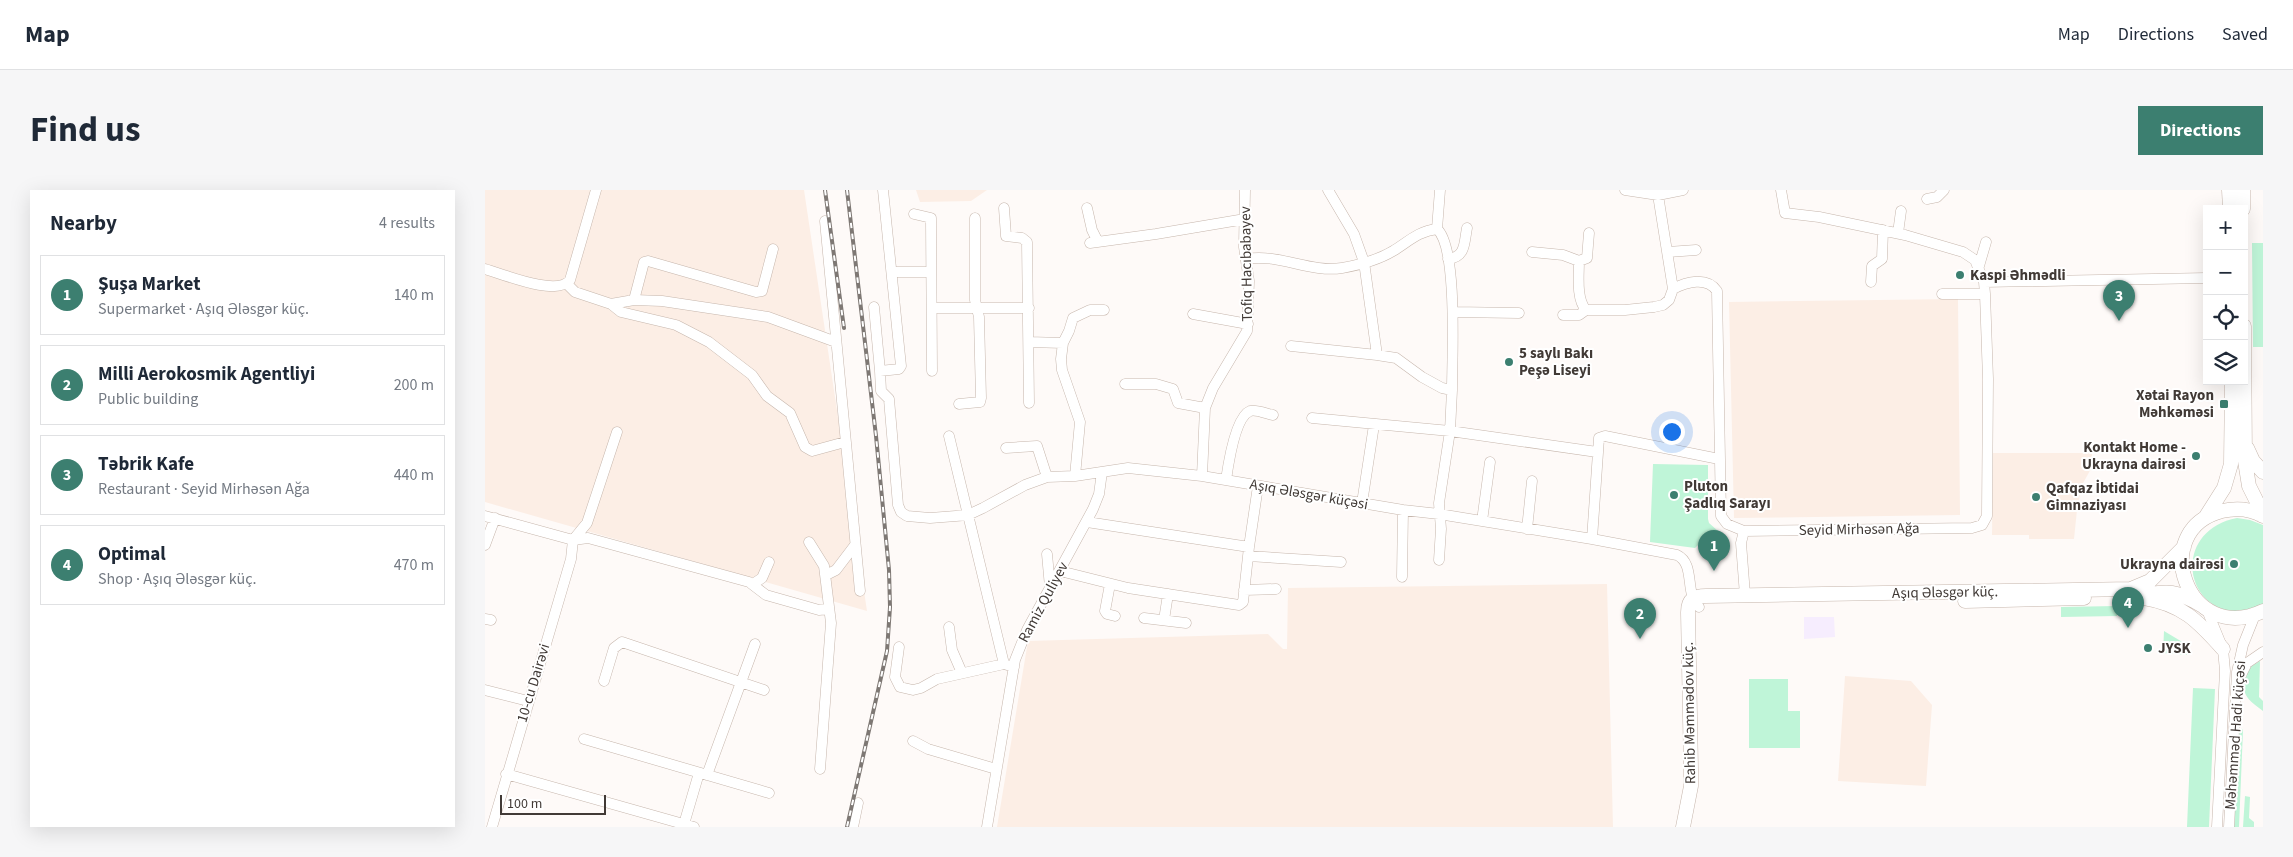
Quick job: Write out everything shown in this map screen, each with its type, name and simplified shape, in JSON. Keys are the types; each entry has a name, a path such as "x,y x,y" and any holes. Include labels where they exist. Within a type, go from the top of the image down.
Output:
{"main road":[{"path":"2229,190 2229,205"},
{"path":"2243,190 2243,205"},
{"path":"2204,519 2215,513 2231,509 2258,508 2248,479 2245,444 2244,340"},
{"path":"2232,385 2231,464 2224,488 2204,519 2192,532 2184,547 2182,572 2192,596 2204,607 2225,617 2235,618 2260,615"},
{"path":"2245,444 2253,461 2263,472"},
{"name":"Aşıq Ələsgər küç.","path":"1698,604 1745,599 2131,589 2149,580 2184,547"},
{"name":"Aşıq Ələsgər küç.","path":"1745,599 2053,600 2173,592 2182,594 2204,607"},
{"path":"2135,596 2175,606 2196,619 2223,649"},
{"name":"Rahib Məmmədov küç.","path":"1683,827 1694,780 1688,612 1689,602 1698,604"},
{"path":"1688,827 1694,780"}],"street":[{"path":"485,269 550,287 567,284 570,280 596,190"},
{"path":"874,307 880,371 897,370 901,366 883,190"},
{"name":"Tofiq Hacıbabayev","path":"1202,476 1205,408 1213,388 1244,337 1248,324 1249,281 1244,247 1245,190"},
{"path":"1328,190 1354,234 1364,262 1377,355"},
{"path":"1439,560 1441,529 1439,514 1450,431 1453,312 1448,259 1442,234 1437,229 1440,190"},
{"path":"1625,190 1656,193 1683,190"},
{"path":"1781,190 1785,213 1819,217 1898,234 1963,252 1975,260 1979,266"},
{"path":"1927,199 1937,197 1944,190"},
{"path":"1563,315 1579,315 1586,310 1625,310 1654,307 1663,305 1669,300 1673,289 1668,252 1656,193"},
{"path":"1004,208 1006,236 1025,239 1027,242 1029,403"},
{"path":"1087,208 1094,242 1245,219"},
{"path":"1898,234 1901,211"},
{"path":"914,214 931,218 932,370"},
{"path":"959,404 976,404 981,398 979,317 975,300 975,218"},
{"path":"825,221 845,442 853,500 860,591"},
{"path":"1448,259 1457,258 1461,254 1467,228"},
{"path":"1246,259 1263,258 1331,269 1364,262 1394,250 1420,232 1437,229"},
{"path":"1871,282 1872,266 1882,259 1883,230"},
{"path":"1532,252 1563,255 1579,261 1587,258 1589,233"},
{"path":"1979,266 1986,242"},
{"path":"634,300 641,268 644,262 648,261 756,292 762,292 773,249"},
{"path":"1668,252 1696,250"},
{"path":"1579,261 1582,306 1586,310"},
{"name":"Seyid Mirhəsən Ağa","path":"1744,531 1972,528 1983,525 1987,516 1988,371 1984,282 1979,266"},
{"path":"892,272 931,272"},
{"path":"1984,282 2203,278"},
{"path":"1673,289 1691,282 1706,282 1713,286 1717,292 1721,516 1727,524 1744,531 1741,544 1745,599"},
{"path":"567,284 575,292 611,304 621,312 676,325 709,342 752,375 767,396 790,413 805,447 812,451 845,442"},
{"path":"1942,294 1985,294"},
{"path":"611,304 634,300 662,301 768,317 836,342"},
{"path":"932,308 1029,308"},
{"path":"1075,476 1080,422 1062,370 1063,343 1073,318 1080,313 1091,310 1104,310"},
{"path":"1453,312 1519,313"},
{"path":"1193,314 1248,324"},
{"path":"1029,342 1063,343"},
{"path":"1291,346 1396,358 1422,377 1442,388 1452,390"},
{"name":"Aşıq Ələsgər küçəsi","path":"880,371 881,391 889,399 897,499 901,512 907,516 930,518 968,514 1025,485 1047,477 1075,476 1127,468 1202,476 1403,510 1439,514 1592,539 1681,557 1686,566 1698,604"},
{"path":"1125,384 1165,385 1173,389 1178,403 1205,408"},
{"path":"1226,480 1232,447 1244,416 1253,410 1273,415"},
{"path":"1312,418 1450,431 1597,452"},
{"path":"1362,503 1374,424"},
{"path":"573,540 587,523 617,432"},
{"path":"899,648 895,677 900,687 913,690 937,679 1009,666 949,436"},
{"path":"1592,539 1599,438 1605,436 1719,459"},
{"path":"2245,444 2263,462"},
{"path":"1007,448 1037,446 1047,477"},
{"path":"1482,521 1490,462"},
{"name":"Ramiz Quliyev","path":"987,827 1009,666 1087,522 1099,494 1102,472"},
{"path":"1527,529 1532,481"},
{"path":"1059,571 1110,584 1239,605 1243,602 1248,551 1258,486"},
{"path":"1402,577 1403,510"},
{"path":"485,545 490,517 573,540 589,538 753,584 766,595 819,610 829,609"},
{"path":"1087,522 1248,551 1341,562"},
{"name":"10-cu Dairəvi","path":"492,827 506,774 571,559 573,540"},
{"path":"809,542 824,566 831,623 820,769"},
{"path":"826,575 836,570 855,545"},
{"path":"1047,554 1050,588"},
{"path":"753,584 762,578 769,562"},
{"path":"1110,584 1105,611 1107,614 1115,616"},
{"path":"1244,590 1276,589"},
{"path":"1164,620 1167,594"},
{"name":"Məhəmməd Hadi küçəsi","path":"2204,607 2223,649 2225,671 2217,827"},
{"name":"Məhəmməd Hadi küçəsi","path":"2229,827 2236,684 2240,658 2260,615"},
{"path":"1143,618 1186,623"},
{"path":"949,627 952,650 962,673"},
{"path":"604,681 614,648 621,642 764,690"},
{"path":"506,774 689,826 703,774 742,682 755,644"},
{"path":"2236,684 2247,663 2263,652"},
{"path":"485,690 528,701"},
{"path":"584,739 769,793"},
{"path":"913,741 928,749 996,769"},
{"path":"2219,798 2230,799"},
{"path":"853,827 858,803"}],"shaded area":[{"path":"485,190 804,190 867,611 485,502"},
{"path":"916,190 987,190 971,201 920,202"},
{"path":"1958,299 1960,515 1734,518 1729,302"},
{"name":"Qafqaz İbtidai Gimnaziyası","path":"1993,453 2092,453 2092,467 2082,485 2074,539 2029,539 2029,535 1992,535"},
{"path":"1607,584 1613,827 997,827 1028,641 1268,634 1283,649 1287,649 1288,588"},
{"path":"1804,617 1834,617 1835,637 1804,639"},
{"path":"1845,676 1911,681 1932,705 1926,786 1838,781"}],"green space":[{"path":"2252,243 2263,243 2263,347 2253,347"},
{"path":"1653,464 1708,465 1708,519 1709,523 1718,531 1718,536 1705,538 1695,548 1650,542"},
{"path":"2237,518 2263,525 2263,605 2247,612 2224,609 2208,600 2197,587 2193,571 2194,554 2202,538 2216,526"},
{"path":"2117,606 2117,616 2061,617 2061,607"},
{"path":"2164,631 2189,646 2187,655 2163,653"},
{"path":"2260,661 2259,697 2263,701 2263,711 2247,697 2244,688 2250,667"},
{"path":"1749,679 1788,679 1788,711 1800,711 1800,748 1749,748"},
{"path":"2193,688 2215,689 2209,827 2187,827"},
{"path":"2241,728 2243,730 2239,827 2234,827 2239,730"},
{"path":"2245,796 2250,797 2249,818 2254,822 2254,827 2243,827"}],"railway":[{"path":"825,190 844,328"},
{"path":"847,190 876,436 889,570 890,607 887,651 847,827"}],"place":[{"name":"Kaspi Əhmədli","path":"1960,275"},
{"name":"Təbrik Kafe","path":"2119,321"},
{"name":"5 saylı Bakı Peşə Liseyi","path":"1509,362"},
{"name":"Xətai Rayon Məhkəməsi","path":"2224,404"},
{"name":"Kontakt Home - Ukrayna dairəsi","path":"2196,456"},
{"name":"Pluton Şadlıq Sarayı","path":"1674,495"},
{"name":"Qafqaz İbtidai Gimnaziyası","path":"2036,497"},
{"name":"Ukrayna dairəsi","path":"2234,564"},
{"name":"Şuşa Market","path":"1714,571"},
{"name":"Optimal","path":"2128,628"},
{"name":"Milli Aerokosmik Agentliyi","path":"1640,639"},
{"name":"JYSK","path":"2148,648"}]}
